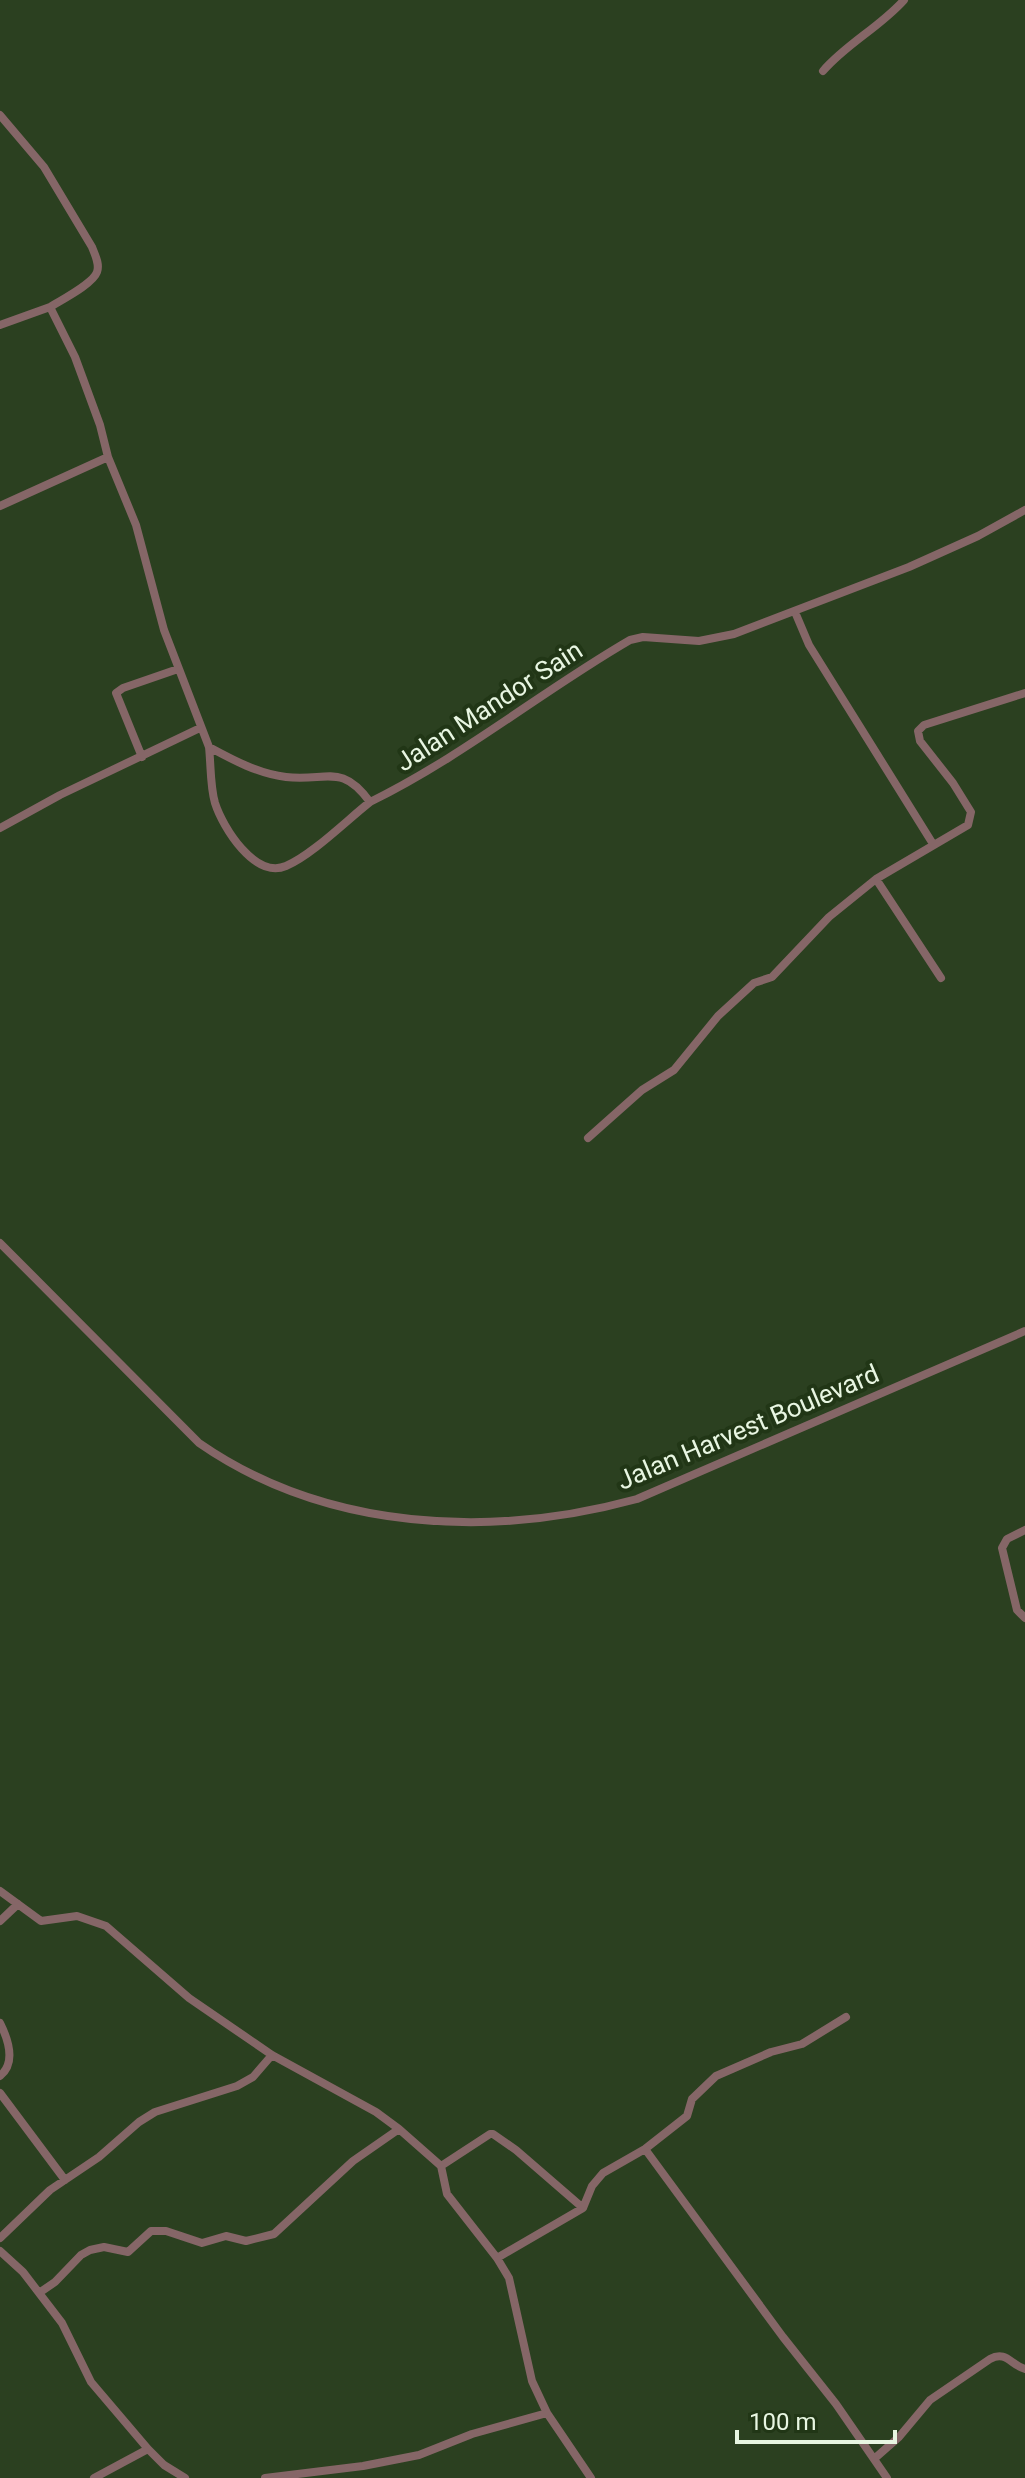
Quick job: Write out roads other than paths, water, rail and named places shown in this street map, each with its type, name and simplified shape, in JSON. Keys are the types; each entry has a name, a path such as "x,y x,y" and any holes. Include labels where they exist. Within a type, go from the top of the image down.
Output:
{"street":[{"path":"823,71 904,0"},
{"path":"0,115 44,167 92,247 98,268 92,280 50,307 0,325"},
{"path":"50,307 75,357 100,425 108,457 136,525 164,630 209,747 239,763 285,777 336,776 349,780 370,802"},
{"path":"0,506 108,457"},
{"name":"Jalan Mandor Sain","path":"209,747 215,803 238,845 253,861 267,868 288,865 370,802 448,757 630,640 643,637 699,641 734,634 942,553 1025,510"},
{"path":"795,612 809,645 933,844"},
{"path":"142,757 116,693 178,669"},
{"path":"588,1138 642,1090 674,1070 718,1016 754,983 772,977 829,917 876,879 968,825 971,812 920,741 918,731 924,725 1025,693"},
{"path":"0,828 60,795 200,728"},
{"path":"876,879 941,978"},
{"name":"Jalan Harvest Boulevard","path":"0,1243 180,1425 225,1462 288,1491 326,1504 412,1520 457,1523 547,1519 637,1499 1025,1331"},
{"path":"1025,1530 1007,1539 1002,1548 1017,1610 1025,1618"},
{"path":"0,1891 41,1921 77,1916 106,1926 189,1998 272,2055 376,2112 441,2166 447,2194 509,2278 532,2381 547,2413 591,2478"},
{"path":"0,1921 18,1904"},
{"path":"497,2258 583,2208 592,2186 603,2173 645,2149 687,2116 692,2099 716,2076 771,2052 802,2044 846,2017"},
{"path":"0,2023 9,2052 7,2069 0,2076"},
{"path":"0,2238 50,2190 155,2112 237,2086 253,2077 272,2055"},
{"path":"0,2093 65,2180"},
{"path":"39,2293 90,2250 104,2247 128,2252 151,2231 166,2231 202,2243 226,2236 246,2241 274,2234 353,2161 399,2129"},
{"path":"441,2166 490,2134 496,2135 583,2208"},
{"path":"645,2149 836,2404 887,2478"},
{"path":"0,2251 23,2272 69,2335 91,2382 148,2449 164,2465 185,2478"},
{"path":"874,2459 899,2437 930,2400 990,2359 999,2355 1007,2357 1025,2369"},
{"path":"265,2478 318,2474 419,2455 472,2434 547,2413"},
{"path":"94,2478 148,2449"}]}
